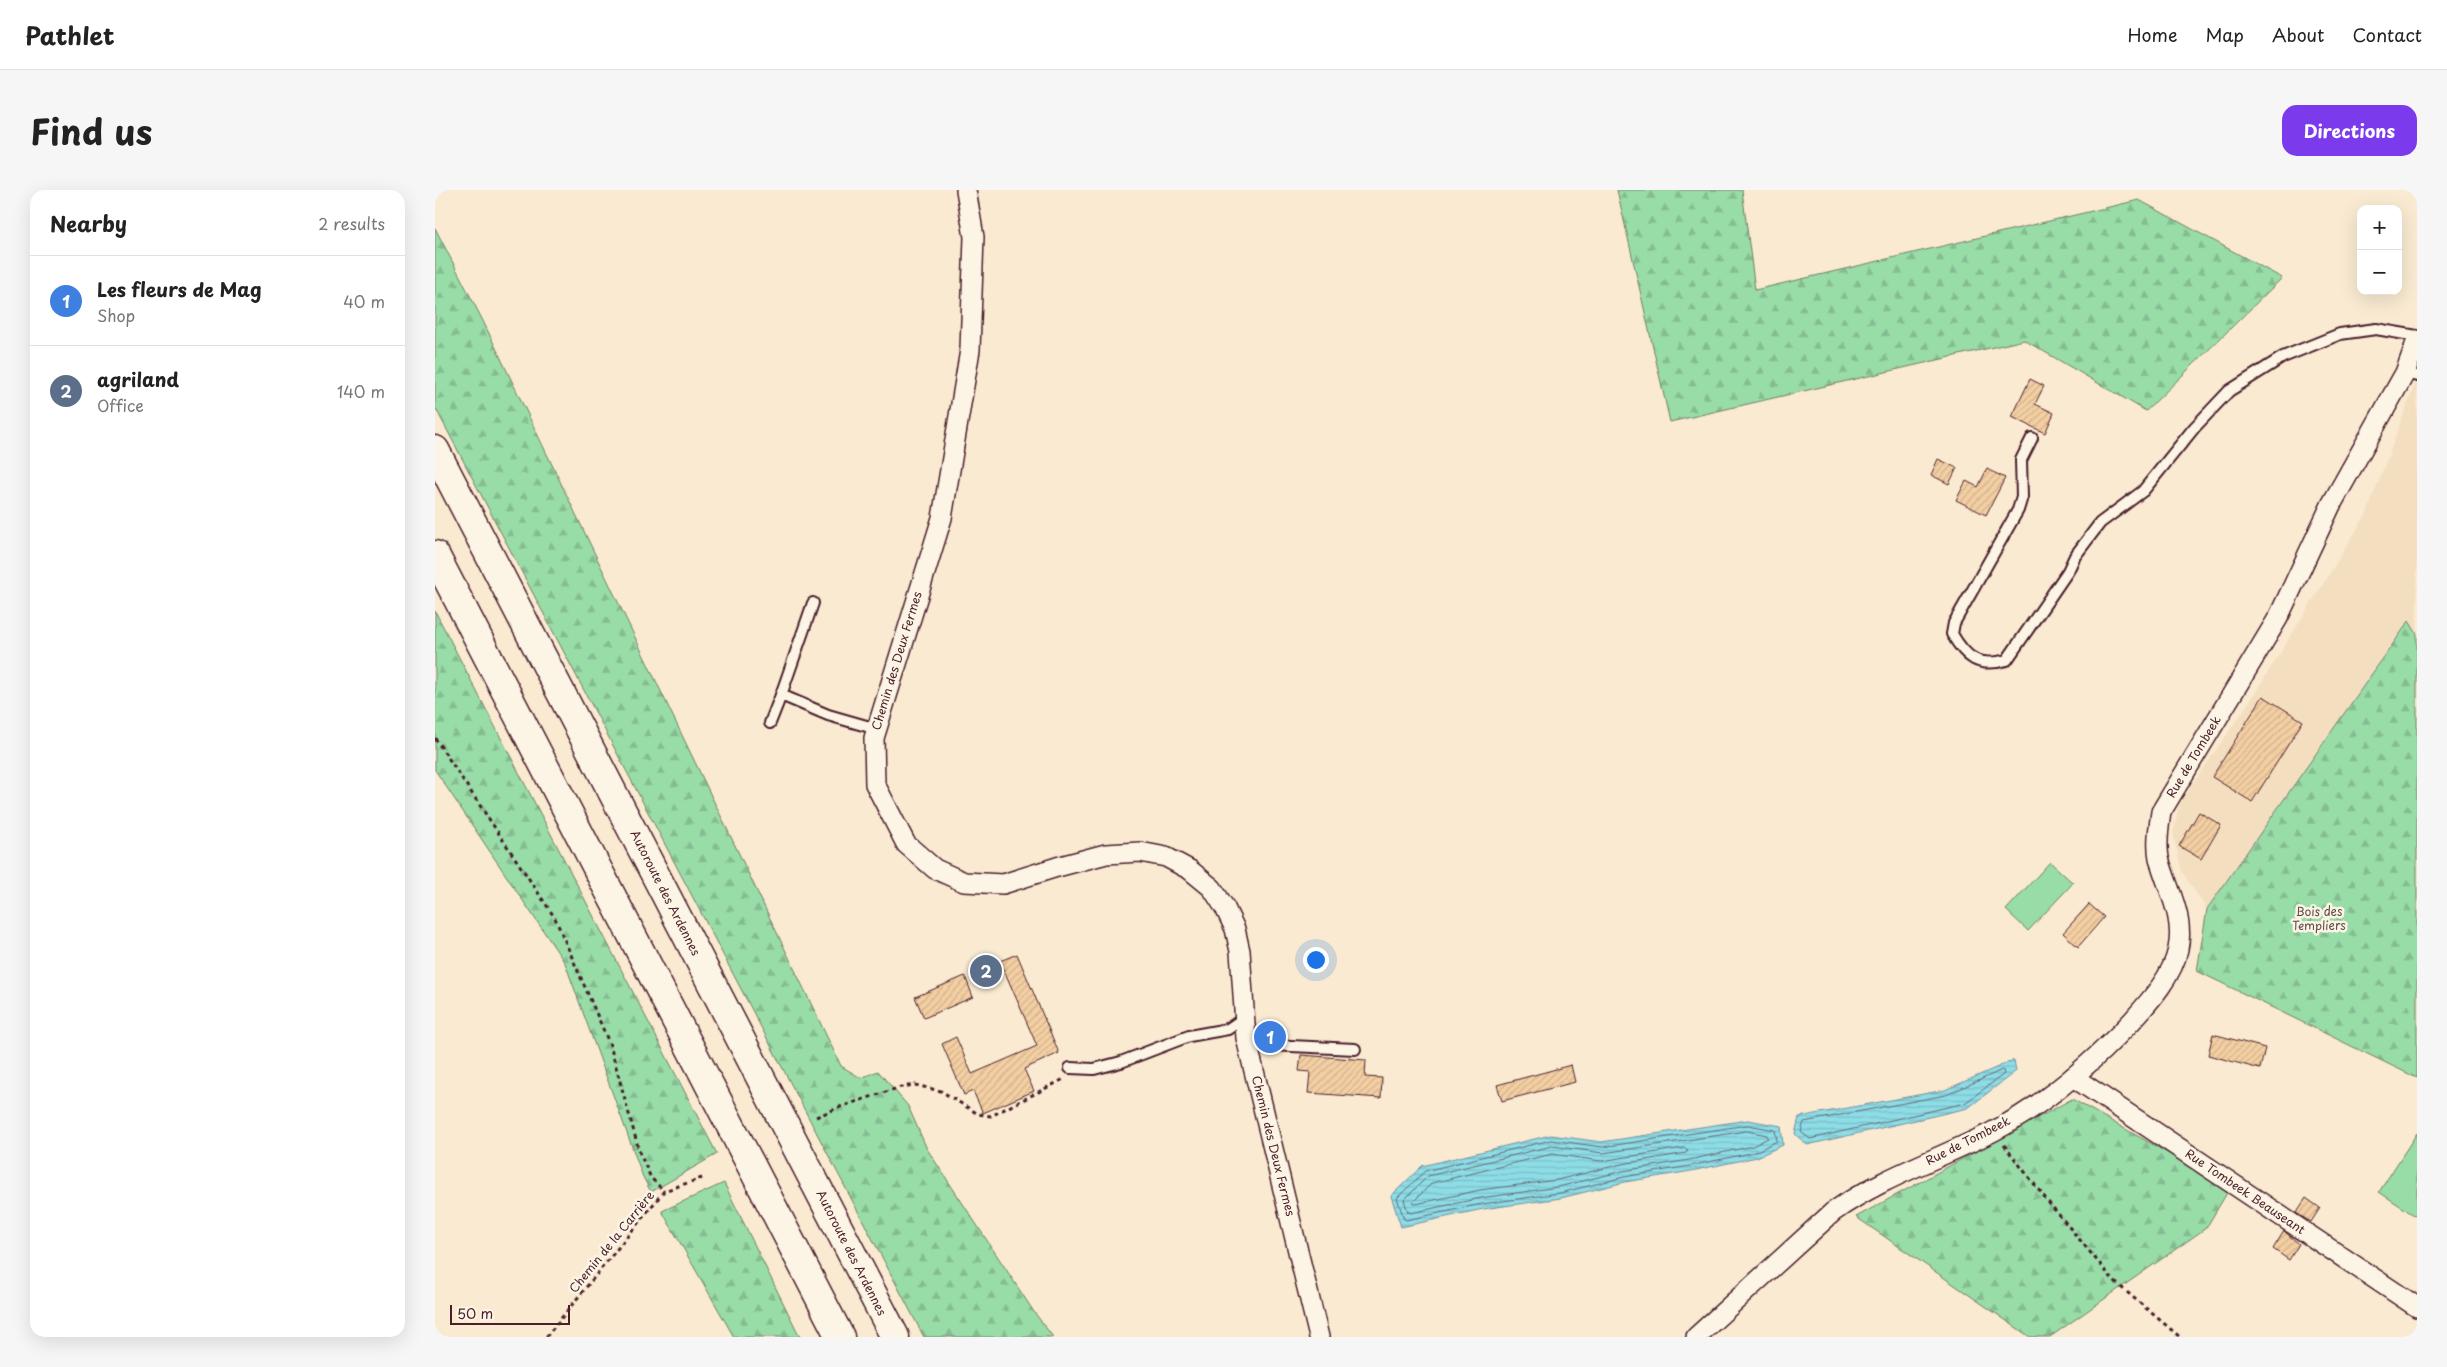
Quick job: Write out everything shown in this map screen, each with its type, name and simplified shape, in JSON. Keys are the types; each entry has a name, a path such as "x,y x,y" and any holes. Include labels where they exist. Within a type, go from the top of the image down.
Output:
{"highway":[{"name":"Autoroute des Ardennes","path":"435,450 895,1337"},
{"path":"435,555 840,1337"}],"street":[{"name":"Chemin des Deux Fermes","path":"966,190 974,238 970,350 944,508 874,738 875,784 906,844 935,870 964,882 1003,884 1106,854 1140,852 1166,857 1190,870 1212,888 1225,908 1235,929 1240,951 1247,1044 1319,1337"},
{"name":"Rue de Tombeek","path":"1696,1337 1833,1212 1854,1197 1993,1131 2044,1099 2073,1077 2112,1043 2140,1012 2167,977 2178,950 2179,923 2174,896 2159,857 2157,836 2161,812 2278,618 2331,505 2411,374 2417,340"},
{"name":"Rue Tombeek Beauseant","path":"2073,1077 2417,1307"}],"lane":[{"path":"2032,438 2021,460 2022,497 2018,510 1954,623 1952,634 1959,646 1973,660 1988,664 2007,660 2068,571 2075,556 2100,522 2143,491 2194,428 2229,391 2283,357 2340,334 2376,330 2417,336"},
{"path":"770,723 813,603"},
{"path":"781,695 828,716 877,728"},
{"path":"1070,1068 1094,1069 1121,1062 1189,1036 1228,1029 1244,1018"},
{"path":"1247,1044 1355,1049"}],"path":[{"path":"435,738 555,918 610,1045 640,1154 651,1178 664,1191"},
{"path":"816,1117 901,1087 915,1085 941,1090 978,1114 991,1116 1052,1084"},
{"path":"1993,1131 2049,1203 2115,1282 2180,1337"},
{"name":"Chemin de la Carrière","path":"546,1337 664,1191 705,1177"}],"shaded area":[{"path":"2417,379 2417,634 2408,621 2207,909 2182,872 2173,835 2179,804 2254,695 2366,515"}],"green space":[{"path":"1617,190 1742,190 1755,290 2139,200 2282,278 2146,411 2024,340 1670,422"},
{"path":"435,228 482,319 841,1066 861,1078 878,1071 908,1106 927,1149 1034,1312 1053,1337 924,1337 435,407"},
{"path":"435,611 717,1154 651,1192 643,1177 565,963 435,770"},
{"name":"Bois des Templiers","path":"2409,621 2417,634 2417,1078 2197,971 2207,909"},
{"path":"2050,862 2073,883 2028,931 2006,910"},
{"path":"2072,1099 2230,1188 2206,1228 2050,1337 2030,1337 1856,1217"},
{"path":"2417,1133 2417,1217 2379,1192"},
{"path":"724,1183 800,1337 734,1337 662,1211"}],"water":[{"path":"2014,1060 2016,1071 1968,1108 1807,1145 1795,1134 1799,1117 1945,1090"},
{"path":"1748,1120 1781,1126 1783,1145 1757,1157 1625,1182 1561,1198 1483,1209 1401,1227 1391,1196 1422,1166 1551,1135 1601,1142"}],"building":[{"path":"2030,379 2044,386 2035,404 2054,413 2045,433 2012,417"},
{"path":"1938,459 1957,468 1949,484 1931,475"},
{"path":"1987,469 2005,478 1986,515 1956,500 1966,481 1978,487"},
{"path":"2263,696 2303,721 2252,802 2212,777"},
{"path":"2199,812 2221,825 2201,859 2179,846"},
{"path":"2089,904 2104,917 2078,947 2063,933"},
{"path":"1017,954 1059,1053 1024,1069 1034,1091 983,1113 973,1091 964,1095 942,1044 956,1037 972,1074 1037,1046 1000,961"},
{"path":"965,976 973,997 924,1018 915,997"},
{"path":"2213,1034 2265,1048 2260,1069 2208,1055"},
{"path":"1301,1055 1366,1060 1365,1077 1382,1078 1381,1098 1308,1093 1310,1072 1299,1071"},
{"path":"1571,1065 1575,1082 1502,1101 1497,1085"},
{"path":"2306,1198 2320,1208 2311,1222 2296,1213"},
{"path":"2284,1231 2299,1244 2289,1260 2273,1249"}],"place":[{"name":"agriland","path":"986,971"},
{"name":"Les fleurs de Mag","path":"1270,1037"}]}
